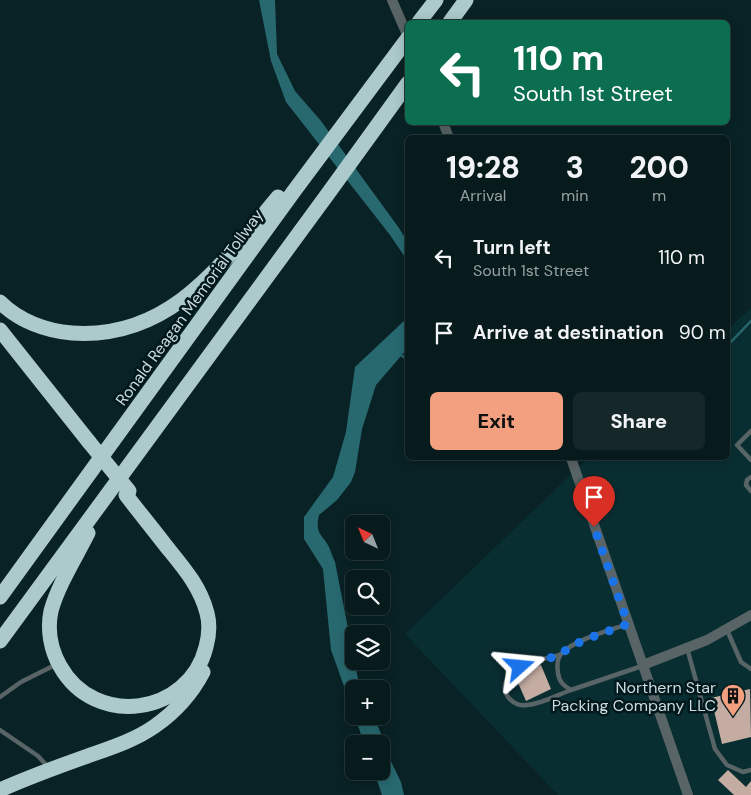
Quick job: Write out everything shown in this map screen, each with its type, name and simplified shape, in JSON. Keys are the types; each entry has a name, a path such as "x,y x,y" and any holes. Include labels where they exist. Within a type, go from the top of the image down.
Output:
{"highway":[{"path":"421,20 436,0"},
{"path":"451,20 466,0"},
{"path":"0,302 27,321 56,332 89,334 113,331 153,318 184,299 212,274 295,178 327,146 405,42"},
{"path":"0,641 405,87"},
{"name":"Ronald Reagan Memorial Tollway","path":"0,597 313,162"},
{"path":"0,330 88,444"},
{"path":"0,341 203,582 211,599 216,621 214,645 208,664 196,686 168,716 154,727 119,745 50,769 0,790"},
{"path":"107,496 61,586 51,613 50,639 58,663 68,680 85,694 115,706 150,704 167,696 193,674 203,658 208,636 208,615 201,594 190,575 128,493"}],"street":[{"path":"392,0 405,31"},
{"path":"572,460 688,795"},
{"path":"643,665 727,630 751,615"}],"lane":[{"path":"751,431 737,445 751,460"},
{"path":"751,477 747,480 746,485 751,491"},
{"path":"628,624 571,646 560,655 520,667 509,676 505,685 506,692 509,699 517,705 526,706 643,665"},
{"path":"727,630 741,662 751,669"},
{"path":"687,648 716,749 726,765 743,772 751,770"},
{"path":"560,655 558,663 559,678 563,685 571,690"},
{"path":"0,697 21,682 58,663"},
{"path":"0,730 38,756 50,769"}],"shaded area":[{"path":"259,0 275,0 277,54 295,91 321,121 399,228 405,238 405,257 390,235 286,102 271,61"},
{"path":"751,308 751,795 558,795 405,634 586,460 730,460 730,327"},
{"path":"405,320 405,351 376,385 362,429 355,472 351,482 337,500 319,515 318,530 329,547 335,562 347,625 345,625 345,670 356,670 358,680 345,680 345,689 331,650 323,569 304,539 304,517 333,477 346,432 355,367"},
{"path":"358,725 377,725 381,735 361,735"},
{"path":"390,759 401,782 404,795 382,795 377,780 390,780"}],"building":[{"path":"541,665 551,689 526,701 515,676"},
{"name":"Northern Star Packing Company LLC","path":"750,689 751,737 722,744 711,698"},
{"path":"728,770 746,787 751,781 751,795 734,795 718,780"}],"waterway":[{"path":"730,343 751,321"}],"place":[{"name":"Northern Star Packing Company LLC","path":"733,717"}],"route":[{"path":"520,667 560,655 571,646 628,624 594,527"}]}
